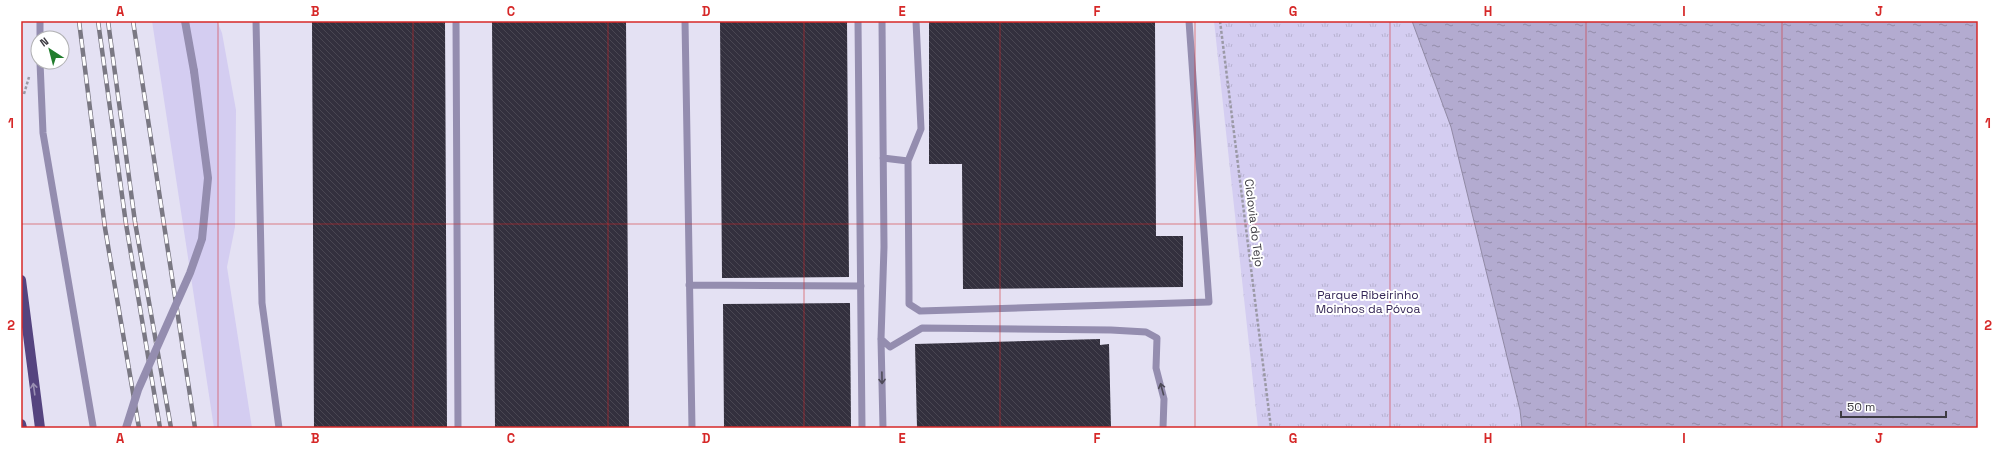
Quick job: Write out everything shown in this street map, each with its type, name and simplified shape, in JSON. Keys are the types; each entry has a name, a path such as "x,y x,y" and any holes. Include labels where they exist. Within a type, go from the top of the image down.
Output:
{"main road":[{"path":"21,280 40,428"},
{"path":"21,424 22,428"}],"street":[{"path":"126,428 138,390 190,273 202,239 208,178 194,71 185,21"}],"lane":[{"path":"256,21 262,303 279,428"},
{"path":"456,21 458,428"},
{"path":"685,21 692,428"},
{"path":"858,21 862,428"},
{"path":"882,21 884,158 882,428"},
{"path":"916,21 921,129 908,161 910,304 920,311 1209,302 1189,21"},
{"path":"40,70 43,133 93,426"},
{"path":"884,158 908,161"},
{"path":"689,285 861,286"},
{"path":"882,339 890,347 922,328 1111,330 1146,332 1157,338 1156,368 1164,398 1163,428"}],"path":[{"name":"Ciclovia do Tejo","path":"1220,21 1271,428"}],"green space":[{"path":"152,21 217,21 222,33 236,110 235,227 227,267 252,428 214,428"},
{"name":"Parque Ribeirinho Moinhos da Póvoa","path":"1214,21 1412,21 1451,127 1520,410 1522,428 1258,428"}],"water":[{"path":"1412,21 1978,21 1978,428 1522,428 1520,410 1451,127"}],"building":[{"path":"312,21 445,21 447,428 314,428"},
{"path":"492,21 626,21 629,428 495,428"},
{"path":"720,21 847,21 849,277 722,278"},
{"path":"929,21 1155,21 1156,236 1183,236 1183,287 963,289 962,164 929,164"},
{"path":"850,303 851,428 724,428 723,304"},
{"path":"1100,339 1100,345 1109,344 1111,428 917,428 915,344"}],"railway":[{"path":"79,21 105,228 139,428"},
{"path":"98,21 126,224 160,428"},
{"path":"108,21 135,222 171,428"},
{"path":"133,21 195,428"}]}
